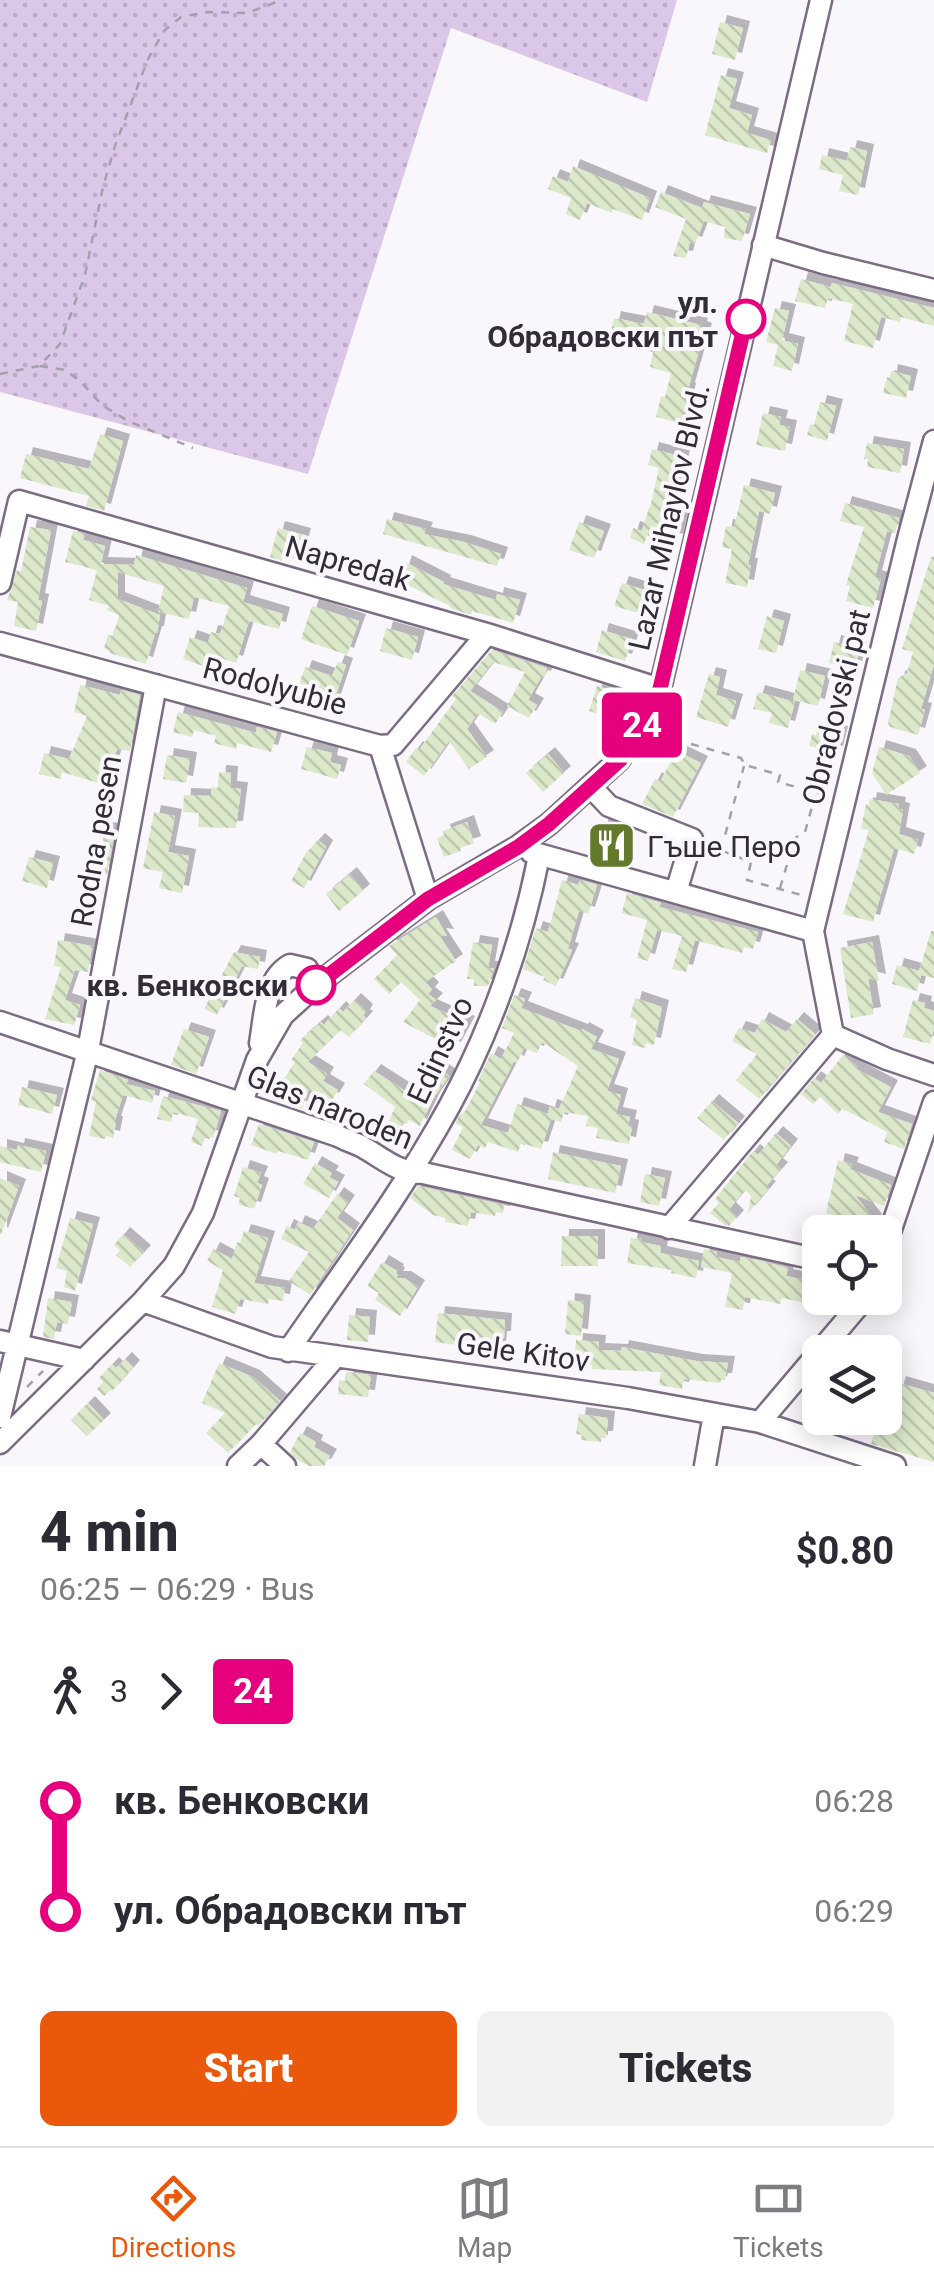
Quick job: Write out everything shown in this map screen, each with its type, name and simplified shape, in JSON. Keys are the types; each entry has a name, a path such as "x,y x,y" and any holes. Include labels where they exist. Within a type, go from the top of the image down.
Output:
{"street":[{"name":"Lazar Mihaylov Blvd.","path":"0,1443 174,1266 204,1213 257,1060 282,1015 428,899 518,847 549,824 620,760 642,724 660,689 821,0"},
{"path":"763,245 934,290"},
{"name":"Obradovski pat","path":"833,1035 813,931 934,440"},
{"path":"0,584 14,500"},
{"name":"Napredak","path":"14,500 486,634 660,689"},
{"path":"380,746 393,744 486,634"},
{"name":"Rodolyubie","path":"0,643 380,746 428,899"},
{"name":"Rodna pesen","path":"0,1417 8,1343 88,1050 156,685"},
{"path":"591,787 610,806 692,838 676,892"},
{"path":"518,847 813,931"},
{"name":"Edinstvo","path":"288,1350 410,1173 450,1105 490,1020 532,896 539,856"},
{"path":"257,1060 268,992 278,972 290,965 307,969 316,985"},
{"name":"Glas naroden","path":"0,1022 338,1136 410,1173 802,1256"},
{"path":"669,1228 833,1035 934,1074"},
{"path":"896,1215 934,1102"},
{"name":"Gele Kitov","path":"143,1301 272,1348 628,1398 760,1422 895,1466"},
{"path":"760,1422 850,1315"},
{"path":"8,1343 84,1360"},
{"path":"238,1466 336,1356"},
{"path":"704,1466 714,1414"},
{"path":"261,1444 285,1466"}],"path":[{"path":"39,366 60,344 85,274 103,186 116,146 148,59 164,31 181,17 207,12 246,13 282,0"},
{"path":"0,374 39,366 65,370 102,405 128,421 194,448"},
{"path":"691,744 780,775 778,782 844,800"},
{"path":"721,850 745,765"},
{"path":"780,890 794,838 805,832 816,793"},
{"path":"692,838 752,862 747,880 820,901"},
{"path":"25,1389 60,1354"}],"shaded area":[{"path":"0,0 677,0 647,102 451,28 308,474 0,392"}],"building":[{"path":"720,22 743,28 735,60 712,54"},
{"path":"721,75 737,79 729,108 752,115 747,133 771,140 767,153 705,135"},
{"path":"850,147 867,151 858,195 839,191 843,175 819,169 822,155 847,161"},
{"path":"573,166 650,198 642,220 587,203 580,220 566,214 571,198 548,189 553,176 568,182"},
{"path":"661,192 702,208 704,202 750,214 742,241 724,238 725,227 704,221 695,244 690,242 686,258 673,256 686,219 655,207"},
{"path":"801,279 934,308 934,326 901,317 900,322 881,317 873,348 844,341 853,304 828,298 825,308 795,301"},
{"path":"775,308 789,311 782,340 798,344 792,371 773,366 778,345 766,342"},
{"path":"647,312 701,325 705,330 681,423 656,417 671,373 650,367 653,352 648,351 649,347 609,340 614,318 644,324"},
{"path":"891,371 911,376 906,398 883,393"},
{"path":"820,402 836,406 827,441 807,435"},
{"path":"763,413 781,417 779,425 790,427 785,451 756,445"},
{"path":"100,434 123,441 104,511 86,506 89,496 20,478 26,454 89,469"},
{"path":"867,443 904,449 900,473 867,467"},
{"path":"652,449 683,457 670,513 683,517 676,541 648,533 644,544 630,538 633,528 642,531 650,508 659,468 648,465"},
{"path":"744,485 775,493 770,514 759,511 747,587 725,583 732,549 722,547 726,526 734,527"},
{"path":"845,503 899,518 895,533 887,531 875,577 881,579 873,608 846,601 850,586 846,585 864,527 840,521"},
{"path":"387,519 426,529 424,534 501,554 497,566 383,534"},
{"path":"579,522 604,531 594,558 569,550"},
{"path":"30,527 51,530 36,631 14,626 18,602 7,600 17,570 21,571"},
{"path":"278,528 304,535 297,560 270,557"},
{"path":"73,531 85,534 83,540 105,546 101,564 134,565 136,555 247,588 243,602 283,614 279,629 249,621 236,663 210,655 206,667 183,659 190,637 208,643 211,632 220,634 229,606 194,597 189,619 158,612 164,586 118,572 118,599 160,615 146,664 110,653 104,648 108,635 113,636 119,615 107,610 109,606 89,600 97,570 65,562"},
{"path":"931,557 934,664 918,735 888,723 898,678 907,673 913,652 902,649"},
{"path":"405,562 443,584 496,600 497,594 520,600 513,623 450,608 399,581"},
{"path":"622,583 645,590 638,613 614,606"},
{"path":"312,606 359,621 347,655 301,639"},
{"path":"767,616 784,621 776,653 758,649"},
{"path":"386,628 418,637 412,660 380,651"},
{"path":"602,630 632,639 625,661 596,652"},
{"path":"834,642 860,649 855,668 829,663"},
{"path":"492,650 547,668 528,700 537,705 529,718 507,706 525,672 493,662 470,691 503,712 495,724 478,713 467,729 487,757 469,769 449,741 424,776 406,762 456,699 452,696"},
{"path":"338,662 346,665 332,707 321,703 325,693 299,684 305,667 332,676"},
{"path":"800,670 825,676 818,706 793,700"},
{"path":"709,674 720,677 716,695 736,701 728,727 696,717"},
{"path":"80,685 120,695 121,690 140,695 130,751 117,749 105,785 62,772 61,779 39,774 44,753 69,759 87,716 74,712"},
{"path":"597,686 623,694 615,719 589,711"},
{"path":"758,692 795,702 788,728 769,723 772,713 753,709"},
{"path":"178,712 256,733 257,727 277,732 271,752 237,743 236,749 214,743 216,736 194,730 192,737 173,732"},
{"path":"818,727 841,733 836,753 809,746"},
{"path":"307,747 332,753 330,762 341,765 337,779 301,769"},
{"path":"879,747 909,756 920,773 886,795 872,773"},
{"path":"676,751 701,763 673,817 642,804 655,779 660,782"},
{"path":"548,754 564,773 543,792 526,773"},
{"path":"167,755 190,759 186,783 163,779"},
{"path":"219,772 231,773 230,788 241,789 236,828 198,827 199,813 183,812 184,795 211,796 211,787 218,788"},
{"path":"870,799 899,804 898,809 903,810 899,834 918,840 914,854 894,848 873,922 843,914 869,830 861,829"},
{"path":"154,812 175,816 168,852 189,856 182,893 159,888 163,872 143,868"},
{"path":"467,822 474,843 444,857 437,838 444,835 443,831"},
{"path":"602,823 627,829 620,853 615,852 613,860 590,854"},
{"path":"104,829 115,830 107,875 85,870 90,849 102,852"},
{"path":"318,840 326,847 304,888 291,881"},
{"path":"29,857 53,863 47,888 22,881"},
{"path":"350,874 363,891 339,911 326,894"},
{"path":"562,880 597,885 588,914 579,911 568,949 572,950 556,986 523,969 536,928 548,932"},
{"path":"627,893 661,903 659,907 758,932 753,949 744,947 742,953 695,940 686,972 672,969 682,936 657,930 648,961 637,958 647,920 622,913"},
{"path":"436,917 447,936 439,935 456,961 425,982 432,989 428,994 436,1000 430,1006 468,1023 454,1049 403,1022 420,1000 401,982 389,994 374,979 397,955 389,946"},
{"path":"931,931 934,978 921,975 917,991 892,984 897,965 919,971"},
{"path":"58,940 92,946 88,972 75,970 65,1000 80,1005 74,1025 45,1019 61,967 54,966"},
{"path":"473,942 492,945 488,968 494,968 488,986 474,986 474,979 467,979"},
{"path":"872,942 879,981 868,978 874,1014 851,1018 840,948"},
{"path":"234,952 260,957 258,969 242,966 217,1015 204,1009"},
{"path":"514,995 525,999 521,1008 597,1037 591,1049 619,1059 607,1091 621,1095 616,1114 630,1117 629,1144 596,1138 598,1128 586,1126 588,1116 564,1112 561,1122 551,1119 541,1149 521,1143 518,1152 488,1142 485,1148 478,1145 470,1159 452,1150 463,1127 455,1123 464,1114 491,1053 501,1059 514,1033 502,1028","holes":["542,1042 578,1066 559,1109 550,1106 548,1114 517,1104 508,1133 481,1125 524,1048 537,1053"]},
{"path":"635,998 662,1007 654,1045 646,1043 645,1048 632,1045 637,1020 630,1017"},
{"path":"354,1000 366,1011 366,1018 349,1037 341,1030 308,1062 327,1074 323,1081 338,1090 332,1100 309,1089 302,1109 281,1102 288,1084 283,1080 295,1062 291,1060 303,1043 300,1040 321,1022 324,1025 339,1008 343,1012"},
{"path":"913,1000 934,1011 930,1044 903,1037"},
{"path":"762,1019 786,1032 797,1019 815,1034 759,1099 736,1080 757,1054 732,1041 739,1028 755,1033"},
{"path":"184,1029 209,1037 196,1074 171,1065"},
{"path":"843,1055 856,1069 891,1087 878,1112 912,1124 904,1149 884,1142 887,1132 842,1109 838,1114 820,1097 813,1104 801,1094 814,1078 821,1083"},
{"path":"432,1064 449,1076 420,1126 409,1120 403,1123 386,1144 376,1135 395,1107 364,1084 374,1071 410,1094"},
{"path":"100,1070 128,1080 126,1084 155,1091 152,1103 123,1095 113,1138 89,1136 96,1102 91,1100"},
{"path":"22,1087 57,1095 52,1114 18,1105"},
{"path":"163,1096 221,1111 213,1138 206,1136 202,1146 191,1142 198,1119 173,1112 171,1122 157,1119"},
{"path":"712,1101 738,1123 724,1140 697,1118"},
{"path":"259,1124 314,1142 308,1160 251,1145"},
{"path":"776,1133 791,1146 776,1165 781,1169 748,1213 751,1196 745,1190 729,1209 737,1217 729,1226 725,1225 710,1213 719,1203 715,1199 753,1151 758,1155"},
{"path":"18,1145 46,1151 41,1172 0,1162 0,1146 17,1150"},
{"path":"553,1152 621,1166 615,1193 548,1179"},
{"path":"838,1160 852,1164 850,1169 891,1185 884,1206 855,1195 870,1215 826,1213"},
{"path":"315,1163 332,1173 329,1177 338,1182 329,1198 303,1184"},
{"path":"243,1167 261,1173 257,1183 262,1185 254,1209 238,1204 240,1198 234,1196"},
{"path":"645,1174 665,1178 659,1206 640,1202"},
{"path":"0,1178 19,1186 1,1235 0,1234"},
{"path":"418,1186 504,1205 503,1213 496,1212 495,1216 471,1212 468,1226 445,1222 445,1218 433,1215 410,1198"},
{"path":"337,1194 348,1202 337,1218 353,1230 310,1295 289,1281 309,1252 281,1239 287,1226 295,1230 298,1222 313,1229"},
{"path":"70,1218 93,1224 75,1291 64,1287 67,1271 56,1268"},
{"path":"244,1231 268,1238 254,1283 285,1288 283,1301 269,1299 268,1304 240,1299 235,1314 212,1307 223,1270 207,1261 213,1249 232,1259"},
{"path":"123,1234 144,1252 130,1267 116,1255 120,1250 114,1245"},
{"path":"562,1236 598,1236 598,1266 561,1266"},
{"path":"631,1238 661,1246 660,1253 699,1261 696,1278 627,1263"},
{"path":"704,1249 717,1252 716,1257 740,1262 740,1257 788,1268 786,1276 802,1279 802,1302 782,1298 780,1304 745,1297 743,1310 725,1307 732,1273 701,1267"},
{"path":"382,1262 397,1271 396,1278 404,1278 418,1287 400,1316 375,1300 379,1293 367,1286"},
{"path":"48,1298 72,1302 68,1324 57,1322 54,1339 43,1337"},
{"path":"568,1300 584,1302 581,1336 565,1334"},
{"path":"438,1313 505,1320 499,1351 435,1342"},
{"path":"349,1315 370,1317 368,1342 347,1340"},
{"path":"576,1340 599,1342 598,1350 621,1351 622,1347 728,1363 725,1380 720,1383 684,1379 682,1389 659,1385 661,1372 592,1369 592,1365 574,1363"},
{"path":"125,1359 133,1367 104,1396 97,1389 103,1382 99,1378 112,1364 116,1368"},
{"path":"219,1363 253,1377 280,1401 228,1453 206,1433 225,1413 202,1403"},
{"path":"347,1372 371,1375 368,1397 338,1394 339,1380 346,1381"},
{"path":"902,1384 934,1393 934,1462 871,1444 874,1435 902,1435"},
{"path":"88,1403 104,1420 87,1436 71,1420"},
{"path":"579,1414 608,1418 606,1438 601,1438 601,1442 581,1440 582,1435 576,1434"},
{"path":"300,1433 330,1456 324,1466 309,1466 290,1452"}],"bus line":[{"name":"24","path":"316,985 428,899 518,847 620,760 660,689 746,319"}],"place":[{"name":"ул. Обрадовски път","path":"746,319"},
{"name":"Гъше Перо","path":"612,846"},
{"name":"кв. Бенковски","path":"316,985"}]}
